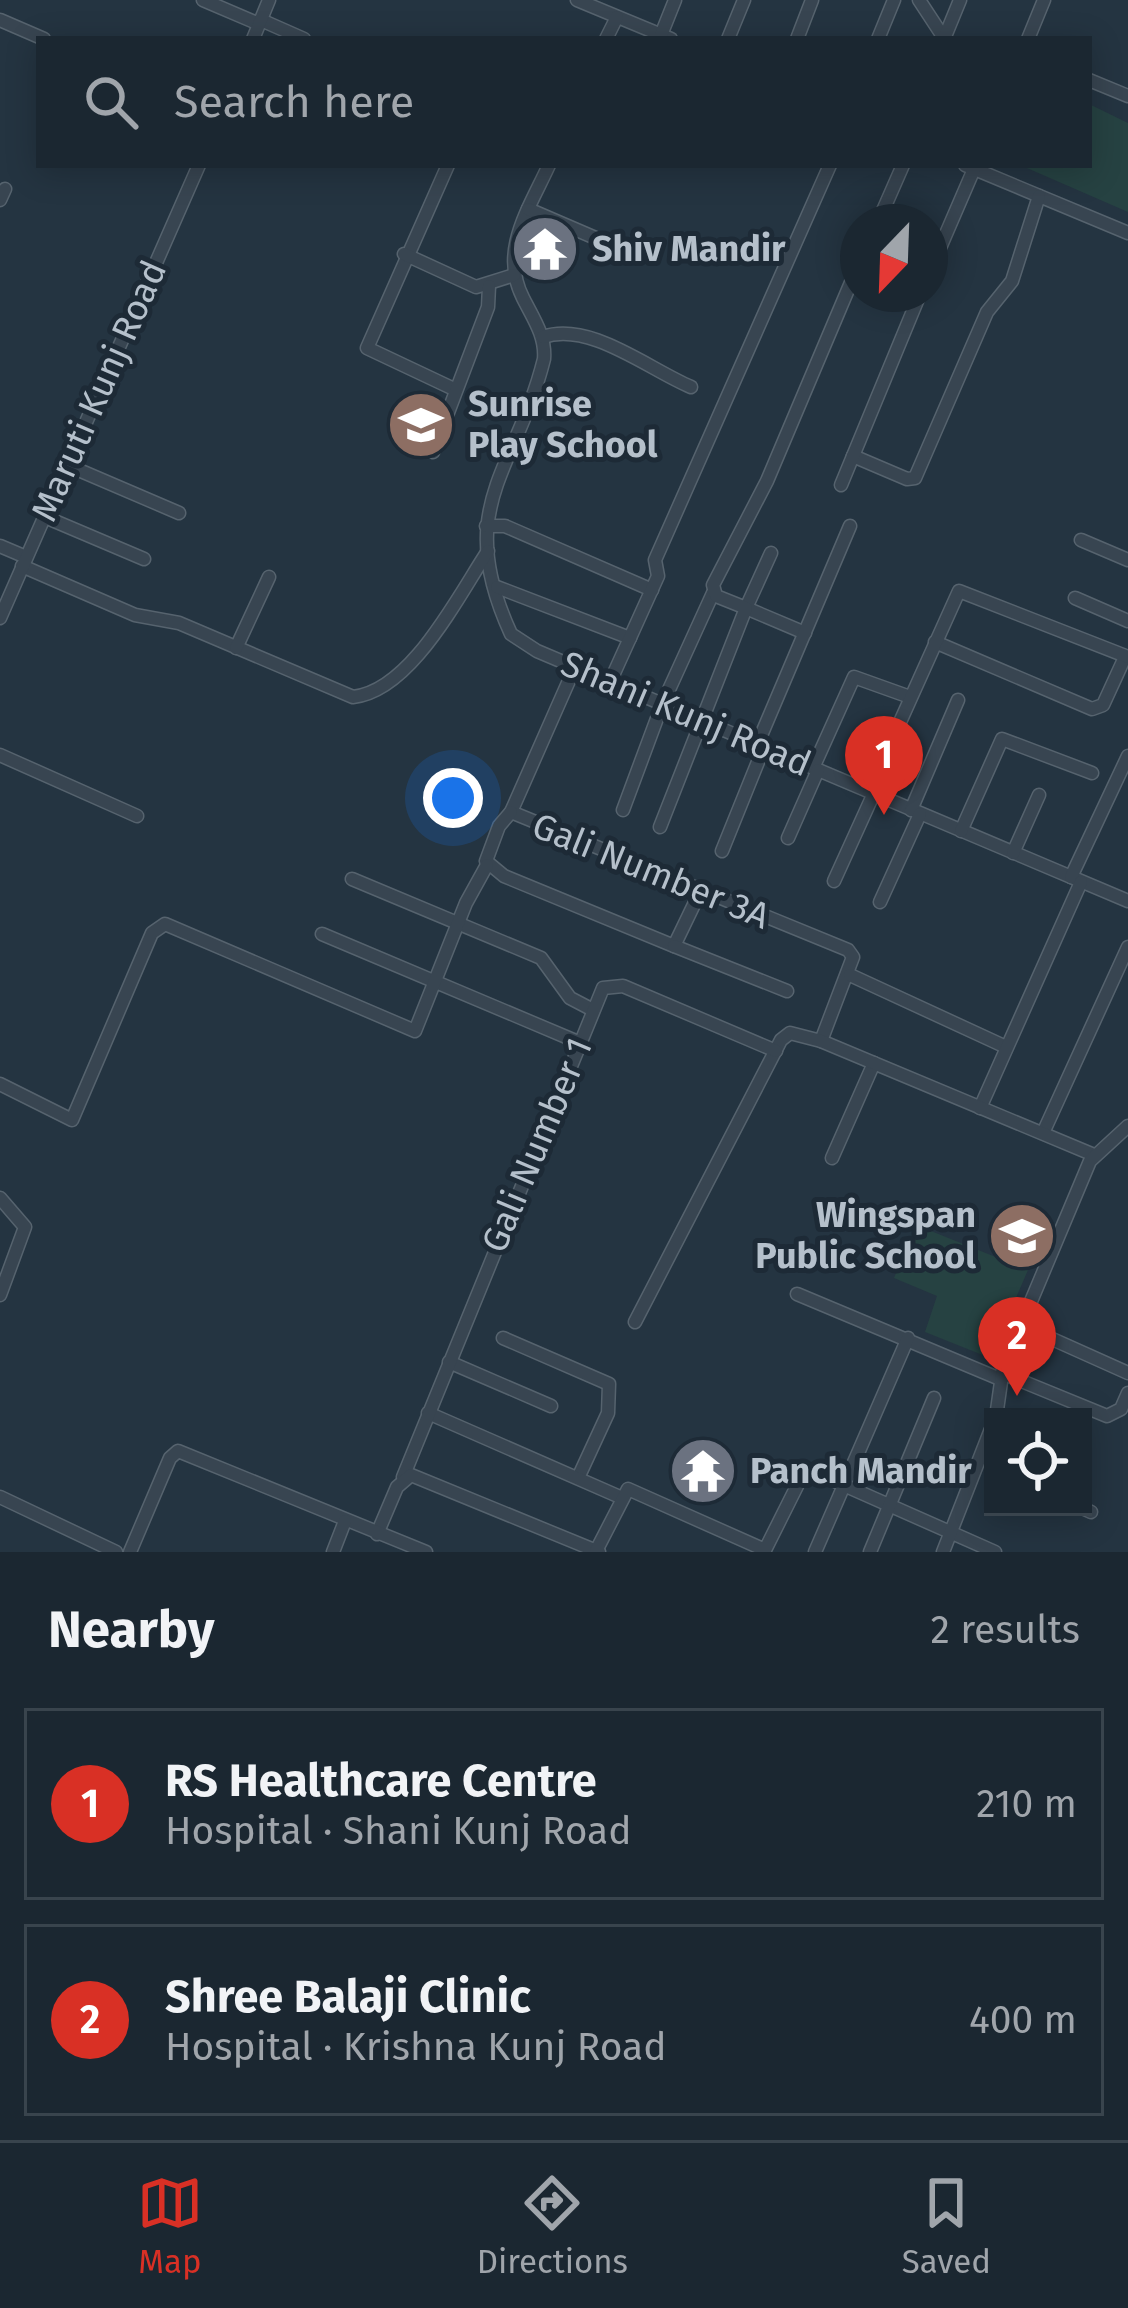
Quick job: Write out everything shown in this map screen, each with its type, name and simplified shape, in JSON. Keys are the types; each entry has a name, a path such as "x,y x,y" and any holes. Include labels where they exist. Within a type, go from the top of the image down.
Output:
{"street":[{"path":"203,0 296,36"},
{"path":"254,36 269,0"},
{"path":"578,0 598,4 664,36"},
{"path":"666,36 675,0"},
{"path":"729,36 745,0"},
{"path":"798,36 812,0"},
{"path":"879,36 894,0"},
{"path":"919,0 942,36"},
{"path":"945,36 960,0"},
{"path":"1029,36 1044,0"},
{"path":"607,36 616,16"},
{"path":"0,20 37,36"},
{"path":"1092,81 1128,96"},
{"name":"Maruti Kunj Road","path":"0,618 198,168"},
{"path":"442,168 404,254 369,352 456,390"},
{"path":"548,168 512,250 514,275 543,337 541,372 490,493 488,551 497,587 630,638"},
{"path":"610,682 658,574 655,560 829,168"},
{"path":"886,204 902,168"},
{"path":"948,223 969,168"},
{"path":"971,168 1128,233"},
{"path":"853,456 907,479 915,478 987,312 1012,281 1039,196"},
{"path":"528,209 628,252"},
{"path":"404,254 476,287 514,275"},
{"path":"433,452 490,302 489,286"},
{"path":"623,810 662,705 840,307"},
{"path":"841,484 913,312"},
{"path":"543,337 574,333 691,387"},
{"path":"68,465 179,513"},
{"path":"45,517 144,559"},
{"path":"486,526 505,526 652,590"},
{"path":"722,851 850,526"},
{"path":"1081,540 1128,560"},
{"path":"0,545 136,615 179,623 347,696 366,695 422,651 488,551"},
{"path":"660,827 771,553"},
{"path":"236,648 269,577"},
{"name":"Shani Kunj Road","path":"497,587 507,626 518,641 1127,899"},
{"path":"834,881 934,642 962,591 1126,657 1103,705 1092,710 934,642"},
{"path":"713,593 805,634"},
{"path":"1075,598 1128,621"},
{"name":"Gali Number 3A","path":"575,668 512,812 848,950 853,957 850,975"},
{"path":"788,838 854,677 910,697"},
{"path":"880,902 958,700"},
{"path":"961,831 1003,739 1091,772"},
{"path":"0,755 136,816"},
{"path":"980,1108 1128,756"},
{"path":"1012,853 1039,795"},
{"path":"0,1084 72,1120 158,925 173,925 409,1032 417,1028 457,924 487,866 495,834 512,812"},
{"path":"487,866 787,991"},
{"path":"352,879 541,958 570,998 593,1010"},
{"path":"674,946 700,892"},
{"path":"322,934 578,1042"},
{"path":"1043,1133 1128,947"},
{"path":"821,1041 850,975 1006,1047"},
{"name":"Gali Number 1","path":"377,1534 603,988 617,985 776,1051"},
{"path":"635,1322 776,1051 790,1033 821,1041 1094,1155"},
{"path":"832,1158 874,1063"},
{"path":"996,1408 1001,1376 1094,1155 1126,1132"},
{"path":"0,1198 26,1227 0,1294"},
{"path":"797,1294 1107,1416 1121,1409 1128,1393"},
{"path":"1021,1325 1128,1373"},
{"path":"502,1338 609,1384 608,1413 578,1478"},
{"path":"815,1552 908,1338"},
{"path":"449,1362 551,1406"},
{"path":"870,1552 934,1398"},
{"path":"428,1412 578,1478 765,1550 806,1473 995,1552"},
{"path":"943,1552 984,1448"},
{"path":"130,1552 170,1458 178,1451 377,1534 393,1546 426,1552"},
{"path":"979,1462 984,1464"},
{"path":"404,1478 420,1477 598,1551 627,1494"},
{"path":"0,1497 116,1552"},
{"path":"332,1552 345,1521"}],"green space":[{"path":"1092,105 1128,123 1128,212 1027,168 1092,168"},
{"path":"916,1225 1028,1270 990,1358 925,1332 937,1296 894,1278"}],"place":[{"name":"Shiv Mandir","path":"545,249"},
{"name":"Sunrise Play School","path":"421,425"},
{"name":"RS Healthcare Centre","path":"884,815"},
{"name":"Wingspan Public School","path":"1022,1236"},
{"name":"Shree Balaji Clinic","path":"1017,1396"},
{"name":"Panch Mandir","path":"703,1471"}]}
